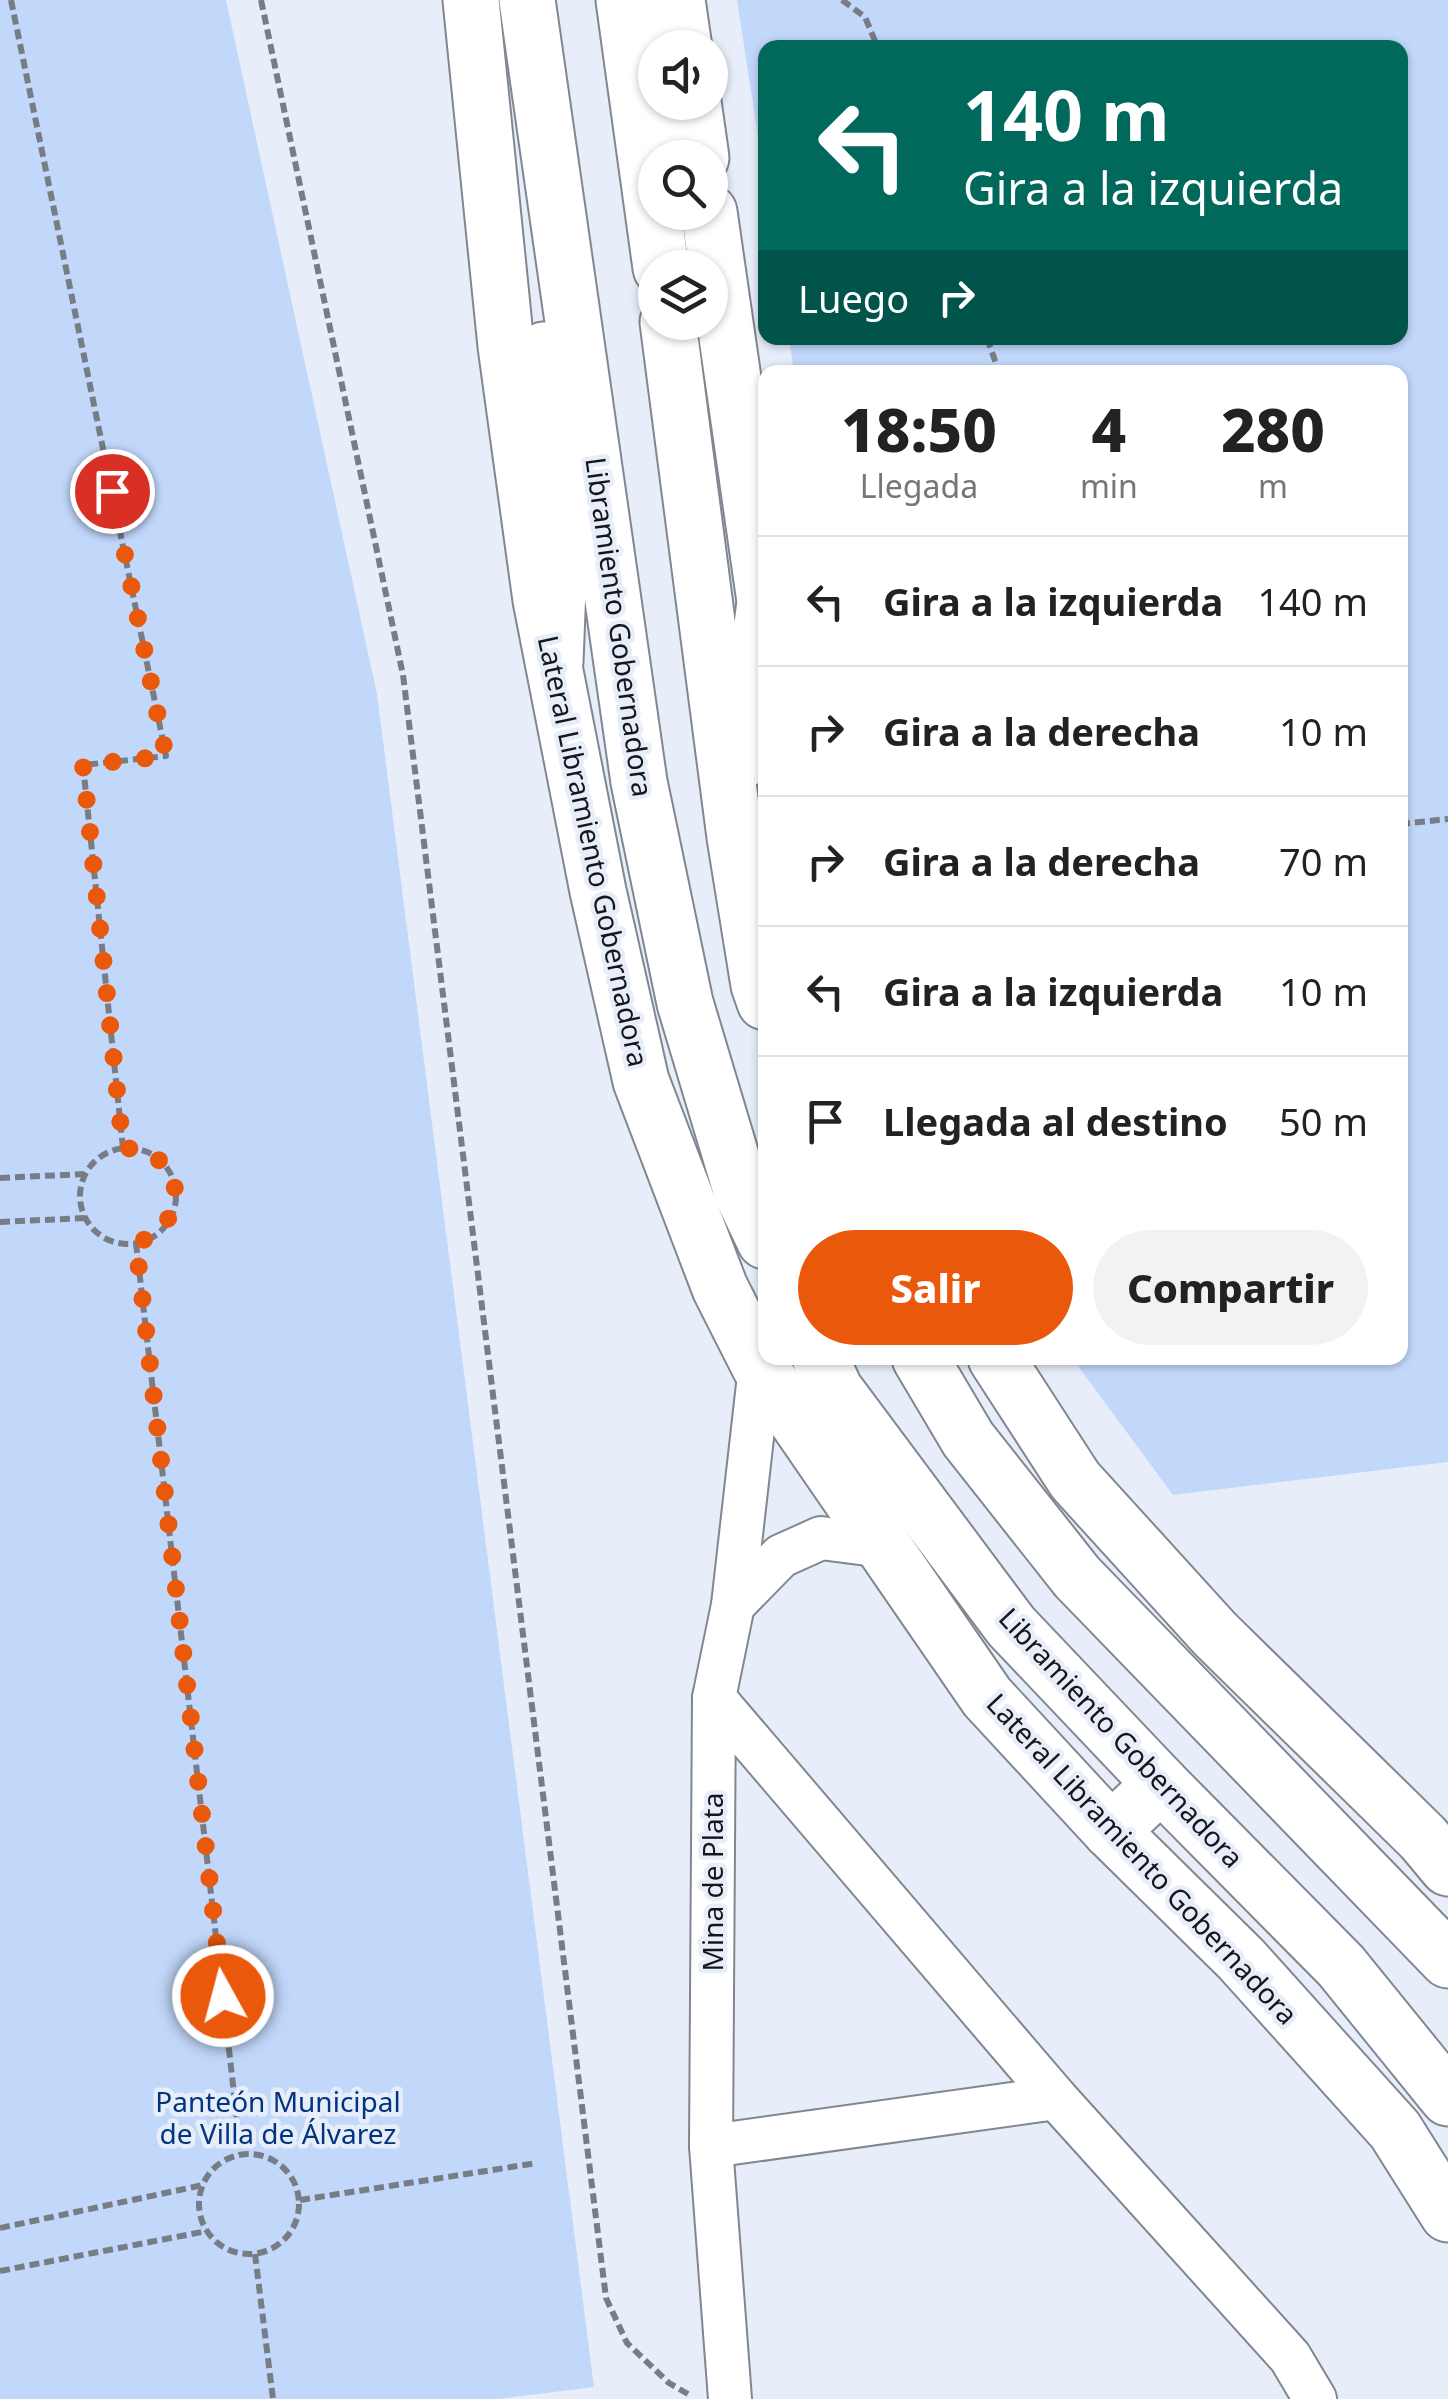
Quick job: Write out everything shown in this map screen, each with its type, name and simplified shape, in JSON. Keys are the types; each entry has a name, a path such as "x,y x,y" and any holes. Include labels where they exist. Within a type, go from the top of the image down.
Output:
{"main road":[{"name":"Lateral Libramiento Gobernadora","path":"471,0 506,346 542,600 598,891 641,1081 720,1288 758,1363"},
{"name":"Libramiento Gobernadora","path":"527,0 639,782 685,1003 742,1193 758,1227"},
{"path":"624,0 659,250"},
{"path":"678,0 682,30"},
{"path":"551,178 540,302 560,538 555,662"},
{"path":"712,230 758,552"},
{"path":"670,340 735,837 758,979"},
{"path":"735,837 758,656"},
{"name":"Libramiento Gobernadora","path":"824,1365 836,1390 1011,1626 1341,1966 1448,2098"},
{"path":"924,1365 968,1439 1077,1578 1448,1960"},
{"path":"1001,1365 1075,1480 1215,1634 1423,1838 1448,1868"},
{"name":"Lateral Libramiento Gobernadora","path":"760,1367 987,1697 1111,1831 1241,1959 1395,2130 1448,2214"},
{"path":"1111,1831 1161,1784"}],"street":[{"name":"Mina de Plata","path":"730,2399 711,2146 714,1698 732,1606 760,1367"},
{"path":"732,1606 781,1556 821,1538 883,1546"},
{"path":"714,1698 1056,2098 1290,2357 1315,2399"},
{"path":"711,2146 1056,2098"}],"path":[{"path":"11,0 166,756 83,765 123,1148"},
{"path":"261,0 403,675 606,2298 628,2343 669,2383 698,2399"},
{"path":"842,0 865,17 875,40"},
{"path":"1408,823 1448,819"},
{"path":"140,1148 167,1167 174,1182 172,1215 150,1238 136,1243 106,1239 85,1218 80,1189 84,1174 107,1152 140,1148"},
{"path":"0,1178 84,1174"},
{"path":"0,1222 85,1218"},
{"path":"136,1243 241,2154"},
{"path":"241,2154 258,2154 287,2170 300,2200 298,2216 282,2242 255,2254 227,2249 207,2231 200,2216 203,2185 226,2160 241,2154"},
{"path":"300,2200 537,2163"},
{"path":"0,2228 203,2185"},
{"path":"0,2272 207,2231"},
{"path":"255,2254 272,2399"}],"green space":[{"name":"Panteón Municipal de Villa de Álvarez","path":"0,0 226,0 377,694 594,2387 499,2399 0,2399"},
{"path":"737,0 1448,0 1448,1462 1173,1495 1077,1365 1408,1365 1408,365 793,365 790,345 1408,345 1408,40 758,40 758,136"}],"route":[{"path":"112,491 166,756 83,765 123,1148 140,1148 155,1155 167,1167 176,1198 172,1215 162,1228 136,1243 223,1996"}]}
